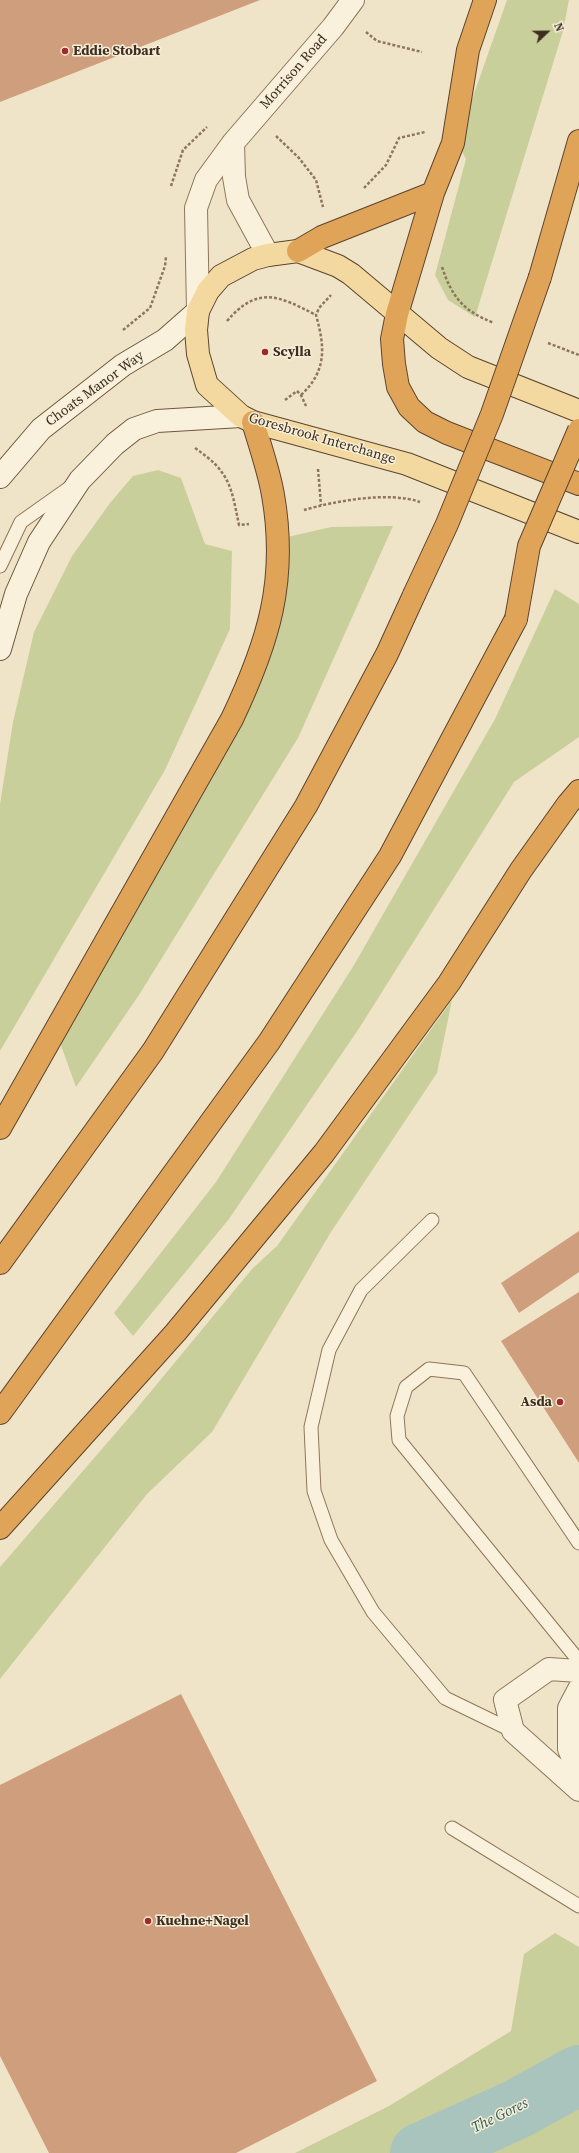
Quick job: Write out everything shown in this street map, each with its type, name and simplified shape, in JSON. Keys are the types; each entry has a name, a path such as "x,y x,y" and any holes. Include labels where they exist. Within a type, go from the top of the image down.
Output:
{"highway":[{"path":"485,0 468,50 453,142 433,193 397,314 392,339 398,387 409,407 425,422 447,433 579,484"},
{"path":"0,1263 154,1051 302,812 387,654 447,524 492,414 540,277 579,141"},
{"path":"298,251 322,237 433,193"},
{"path":"0,1128 232,720 254,674 270,624 278,580 279,550 273,495 247,419"},
{"path":"0,1413 269,1042 390,856 516,619 529,546 579,430"},
{"path":"0,1528 176,1332 324,1153 450,983 521,870 579,791"}],"main road":[{"name":"Goresbrook Interchange","path":"579,411 468,367 439,348 351,274 338,266 298,251 268,254 239,265 221,276 208,291 198,311 196,330 198,354 207,385 247,419 407,464 579,532"}],"street":[{"name":"Morrison Road","path":"198,311 196,208 206,180 233,143 333,27 353,0"},
{"path":"233,143 234,177 238,200 268,254"},
{"name":"Choats Manor Way","path":"0,477 41,429 123,365 164,340 198,311"},
{"path":"0,649 16,594 39,542 80,480 115,444 134,429 157,422 247,419"},
{"path":"579,1671 549,1669 505,1700 513,1731 579,1790"},
{"path":"579,1689 569,1708 568,1749 579,1772"}],"lane":[{"path":"0,566 21,522 80,480"},
{"path":"432,1220 361,1290 329,1350 311,1427 314,1491 330,1540 373,1612 445,1698 513,1731"},
{"path":"579,1543 464,1373 429,1370 406,1387 397,1416 400,1440 579,1661"},
{"path":"452,1828 579,1906"}],"path":[{"path":"360,28 377,41 422,52"},
{"path":"170,190 183,150 210,124"},
{"path":"360,190 371,182 386,165 399,138 428,132"},
{"path":"273,133 299,158 316,180 324,210 330,207"},
{"path":"122,330 150,308 165,266 167,251"},
{"path":"442,266 450,290 462,305 487,320 502,326"},
{"path":"223,328 238,308 251,301 268,297 284,299 316,315"},
{"path":"282,403 296,391 301,395 313,384 321,367 323,339 316,315 319,308"},
{"path":"544,341 579,354"},
{"path":"188,448 195,448 212,460 226,476 239,525 251,523"},
{"path":"318,469 321,506"}],"green space":[{"path":"507,0 569,0 563,31 475,317 448,300 435,275 466,159 457,142"},
{"path":"158,470 181,478 205,544 232,551 230,629 165,770 0,1051 0,804 13,722 34,632 72,556 110,503 133,476"},
{"path":"393,526 298,738 139,995 76,1087 59,1040 252,696 283,538 331,527"},
{"path":"555,589 579,604 579,737 514,782 360,1027 229,1219 133,1336 114,1313 216,1182 354,965 495,719"},
{"path":"452,1000 437,1073 331,1232 212,1432 147,1494 0,1679 0,1567 133,1413 252,1269 277,1246"},
{"path":"555,1933 579,1947 579,2153 295,2153 389,2106 511,2031 524,1954"}],"building":[{"name":"Eddie Stobart","path":"0,0 260,0 0,102"},
{"path":"579,1231 579,1272 519,1313 501,1283"},
{"name":"Asda","path":"579,1292 579,1463 501,1341"},
{"name":"Kuehne+Nagel","path":"181,1694 377,2081 236,2153 49,2153 0,2056 0,1785"}],"waterway":[{"name":"The Gores","path":"420,2153 517,2109 579,2075"}],"place":[{"name":"Eddie Stobart","path":"65,51"},
{"name":"Scylla","path":"265,352"},
{"name":"Asda","path":"560,1402"},
{"name":"Kuehne+Nagel","path":"148,1921"}]}
